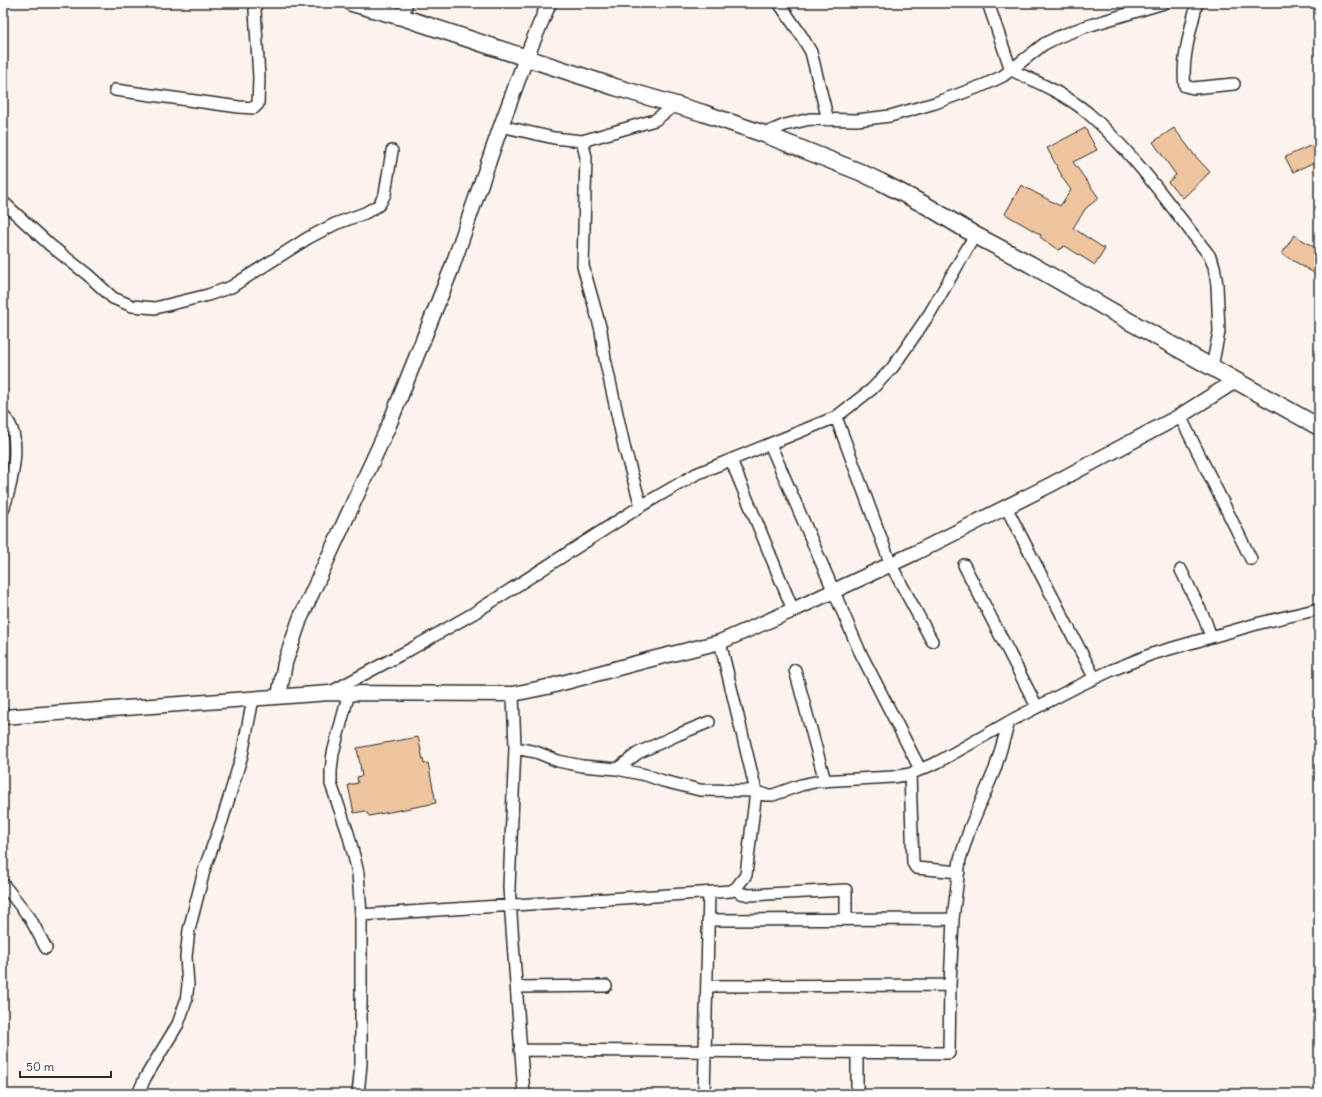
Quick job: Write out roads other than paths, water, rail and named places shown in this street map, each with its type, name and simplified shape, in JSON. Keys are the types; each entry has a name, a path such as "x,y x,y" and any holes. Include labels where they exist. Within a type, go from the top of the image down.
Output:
{"main road":[{"path":"352,3 405,10 526,58 703,113 764,134 881,182 927,206 975,235 1030,264 1319,427"}],"street":[{"path":"115,90 254,108 258,104 259,78 255,10 256,3"},
{"path":"279,696 285,662 300,619 392,417 451,270 501,126 526,58 549,3"},
{"path":"779,3 811,52 828,120"},
{"path":"988,3 1010,70 1054,91 1087,113 1127,152 1209,255 1214,266 1217,285 1218,332 1212,368"},
{"path":"764,134 785,125 810,119 857,120 890,116 935,103 984,85 1003,76 1044,44 1058,37 1084,27 1164,3"},
{"path":"1197,3 1183,76 1185,86 1193,88 1234,84"},
{"path":"501,126 554,138 582,140 655,120 675,105"},
{"path":"582,140 586,157 583,266 601,330 605,359 625,450 641,506"},
{"path":"3,202 50,245 88,274 113,298 132,306 155,308 208,295 231,287 308,238 335,224 365,214 380,205 385,194 392,151"},
{"path":"329,693 411,649 474,612 641,506 696,474 836,417 872,389 893,367 930,313 975,235"},
{"path":"3,717 329,693 513,694 547,687 720,642 834,592 1006,507 1180,416 1235,380"},
{"path":"3,416 8,420 12,427 15,438 15,460 7,482 3,510"},
{"path":"1180,416 1251,559"},
{"path":"836,417 891,564 932,641"},
{"path":"770,444 860,652 915,771 913,863 916,868 923,870 959,872"},
{"path":"731,460 793,610"},
{"path":"1006,507 1094,678"},
{"path":"964,565 1038,707"},
{"path":"1181,570 1205,620 1211,637"},
{"path":"515,748 536,752 558,761 582,766 617,769 646,774 663,781 700,790 756,791 765,795 773,795 801,785 825,781 893,777 915,771 938,762 1009,722 1094,678 1152,654 1260,623 1319,609"},
{"path":"361,915 510,907 731,892 746,875 756,791 720,642"},
{"path":"795,670 825,781"},
{"path":"349,693 333,753 331,784 348,834 358,873 361,915 361,1064 358,1094"},
{"path":"513,694 515,748 509,887 524,1094"},
{"path":"138,1094 145,1078 178,1024 186,1001 188,985 186,957 189,930 205,867 222,821 242,755 253,699"},
{"path":"617,769 638,753 677,734 709,722"},
{"path":"520,1050 949,1053 953,919 960,859 970,828 995,769 1009,722"},
{"path":"3,884 30,918 46,948"},
{"path":"736,888 740,893 749,895 846,890 846,919"},
{"path":"704,1094 710,893"},
{"path":"709,920 953,919"},
{"path":"707,986 950,985"},
{"path":"517,987 606,986"},
{"path":"857,1053 857,1094"}]}
